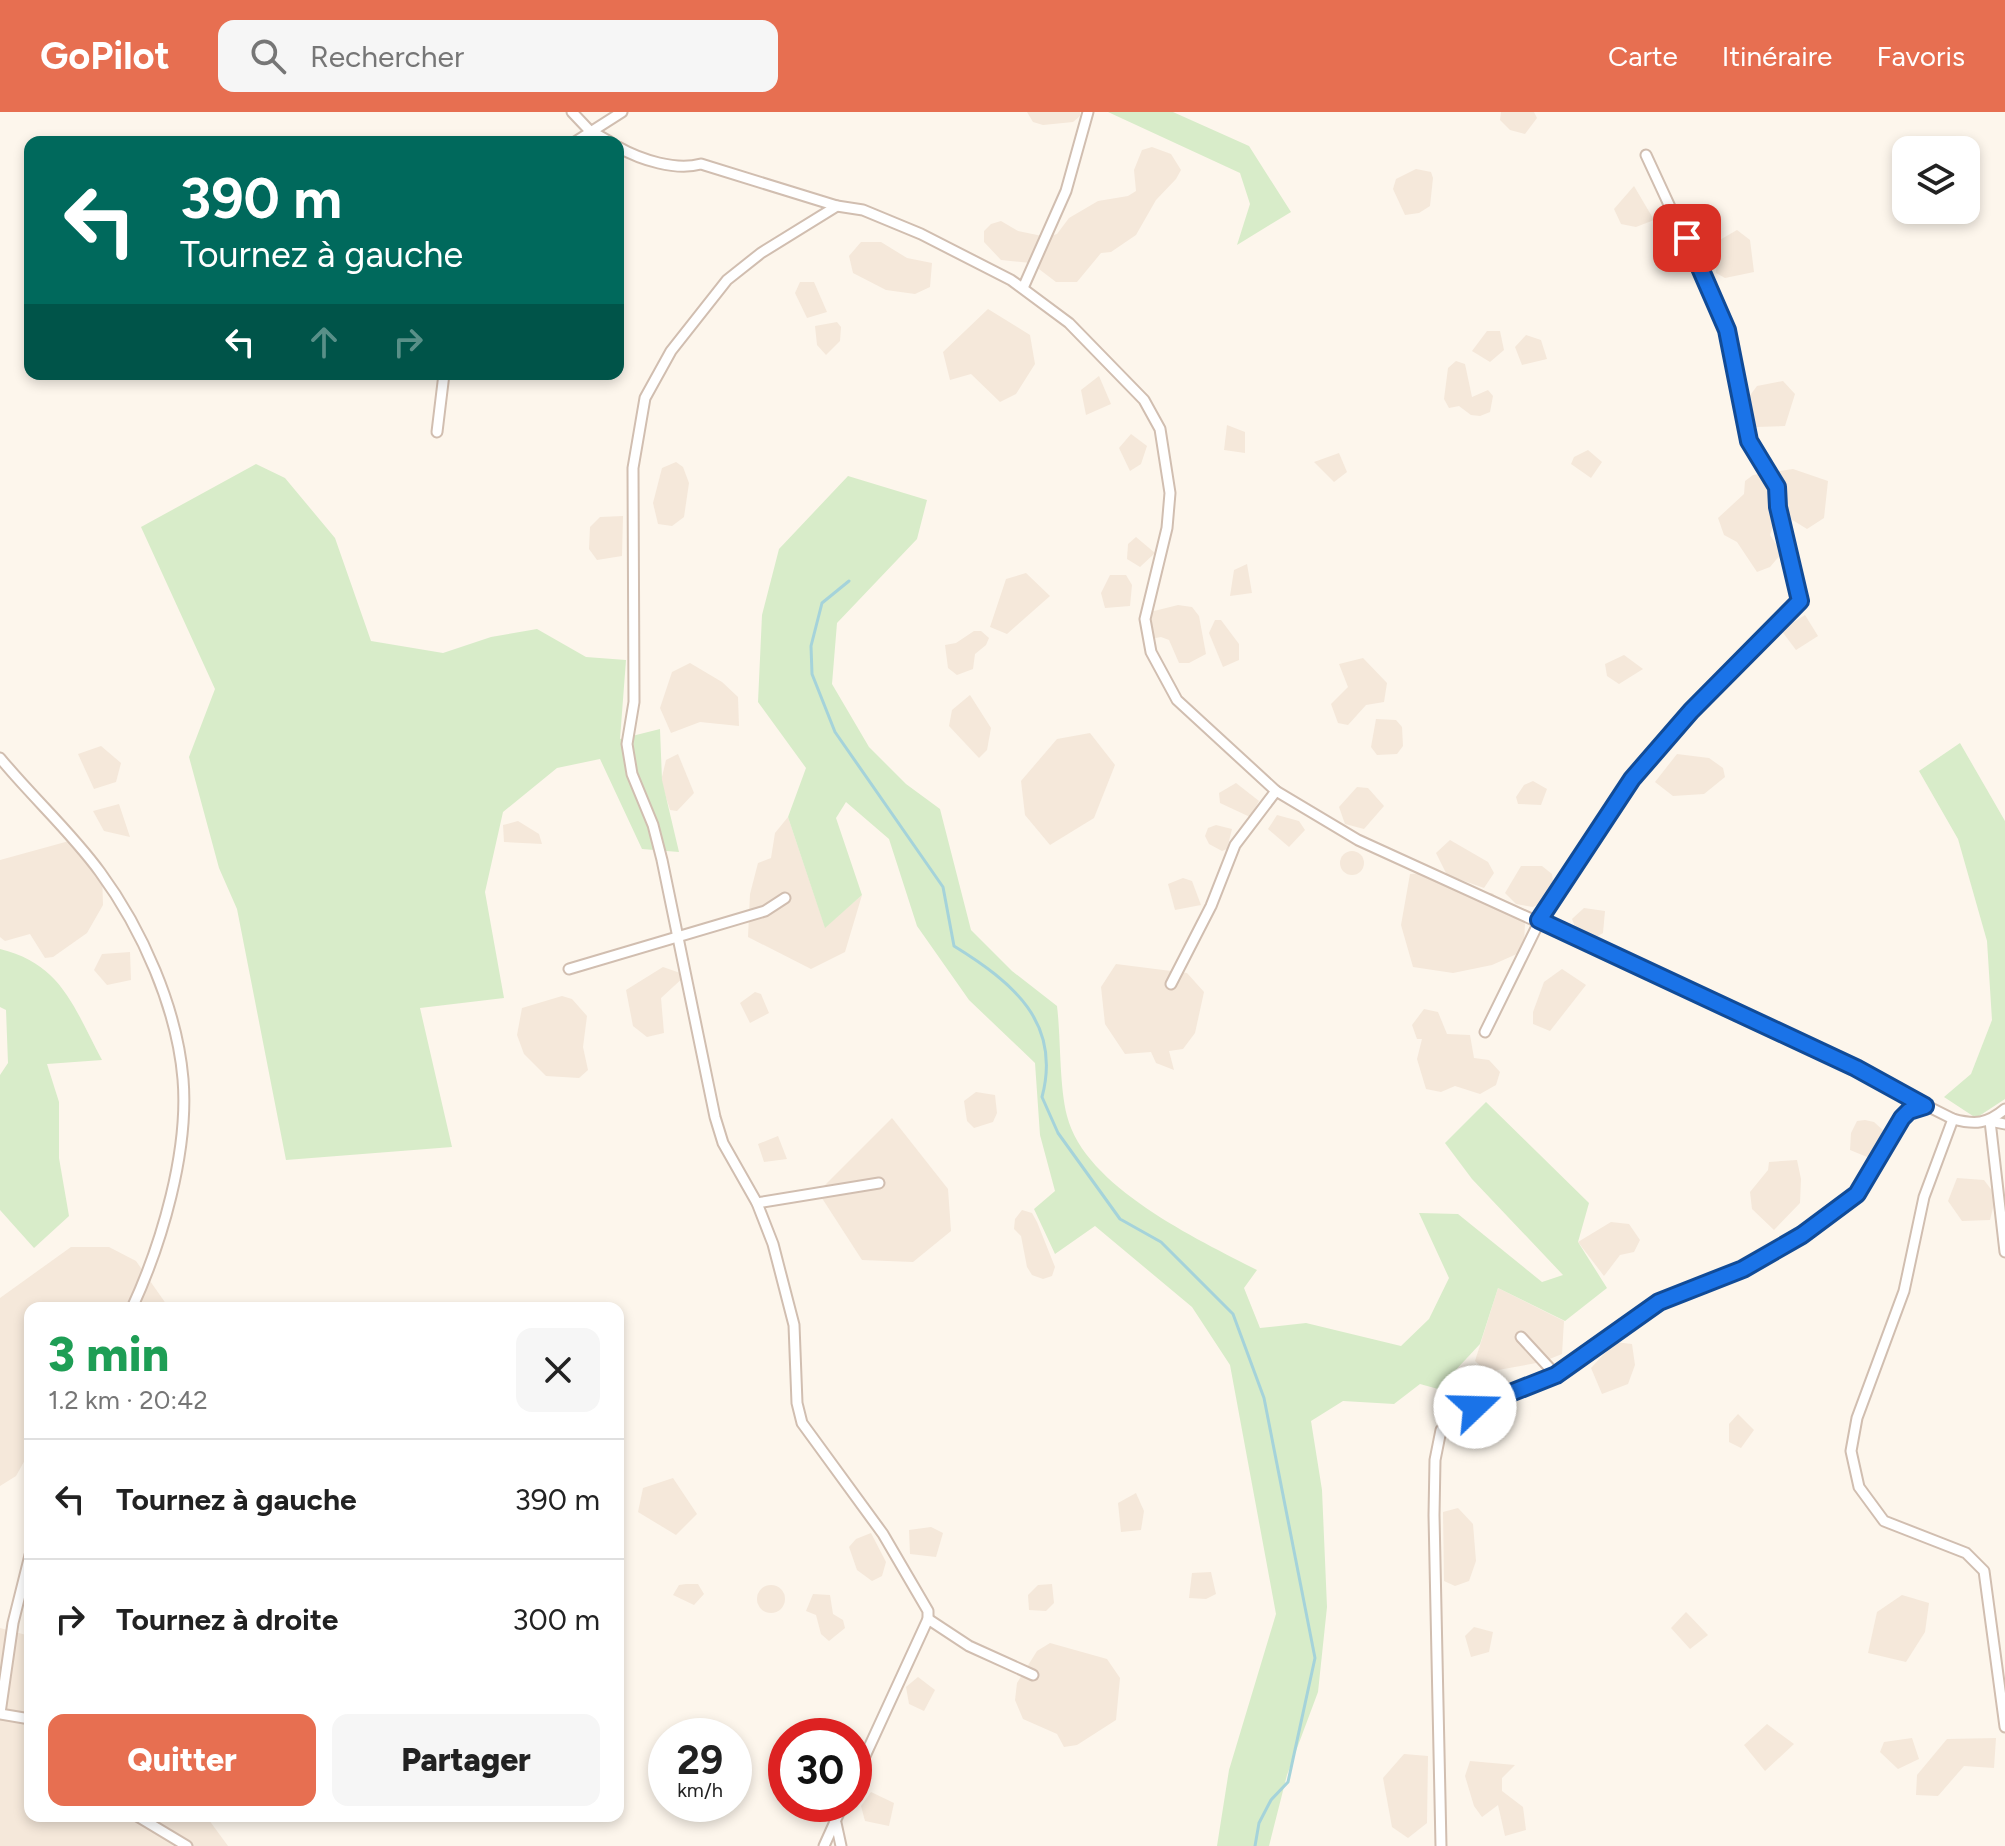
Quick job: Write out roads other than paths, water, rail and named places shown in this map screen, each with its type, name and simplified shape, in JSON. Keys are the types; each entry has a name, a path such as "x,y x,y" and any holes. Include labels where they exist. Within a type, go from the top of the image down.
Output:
{"street":[{"path":"572,112 600,136"},
{"path":"582,136 622,112"},
{"path":"1023,288 1066,191 1088,112"},
{"path":"624,150 646,159 688,169 701,164 755,182 815,196 837,206 863,210 982,264 1023,288 1069,323 1153,413 1166,451 1170,502 1145,619 1151,652 1177,700 1276,791 1358,840 1539,920 1856,1068 1953,1119 1968,1123 1990,1121 2005,1124"},
{"path":"1485,1032 1515,976 1539,920 1632,779 1691,711 1800,601 1778,507 1777,487 1749,441 1727,330 1646,155"},
{"path":"837,206 761,253 727,280 662,364 645,398 633,468 634,702 628,758 653,825 720,1135 757,1203 773,1244 794,1325 797,1403 802,1423 899,1558 925,1602 928,1619 872,1741"},
{"path":"437,432 443,380"},
{"path":"0,758 94,863 110,887 156,976 179,1054 183,1081 179,1142 164,1224 134,1302"},
{"path":"1171,984 1211,906 1235,845 1276,791"},
{"path":"569,969 765,911 785,898"},
{"path":"1441,1846 1435,1560 1438,1440 1446,1423 1458,1415 1556,1375 1659,1302 1743,1269 1822,1221 1867,1181 1902,1118 1909,1111 1925,1106"},
{"path":"1990,1121 2005,1109"},
{"path":"1953,1119 1924,1197 1904,1291 1857,1418 1851,1451 1859,1487 1884,1521 1966,1553 1984,1571 2005,1727"},
{"path":"1990,1121 2005,1252"},
{"path":"757,1203 879,1183"},
{"path":"1521,1337 1556,1375"},
{"path":"24,1579 13,1623 0,1713 24,1718"},
{"path":"928,1619 969,1646 1033,1675"},
{"path":"147,1822 187,1846"},
{"path":"824,1846 836,1823"},
{"path":"836,1823 841,1846"}],"waterway":[{"path":"849,581 822,603 811,646 812,674 835,732 943,887 954,946 1013,990 1038,1026 1045,1047 1042,1097 1058,1133 1120,1219 1161,1242 1233,1314 1264,1398 1315,1658 1288,1782 1271,1800 1259,1823 1255,1846"}]}
